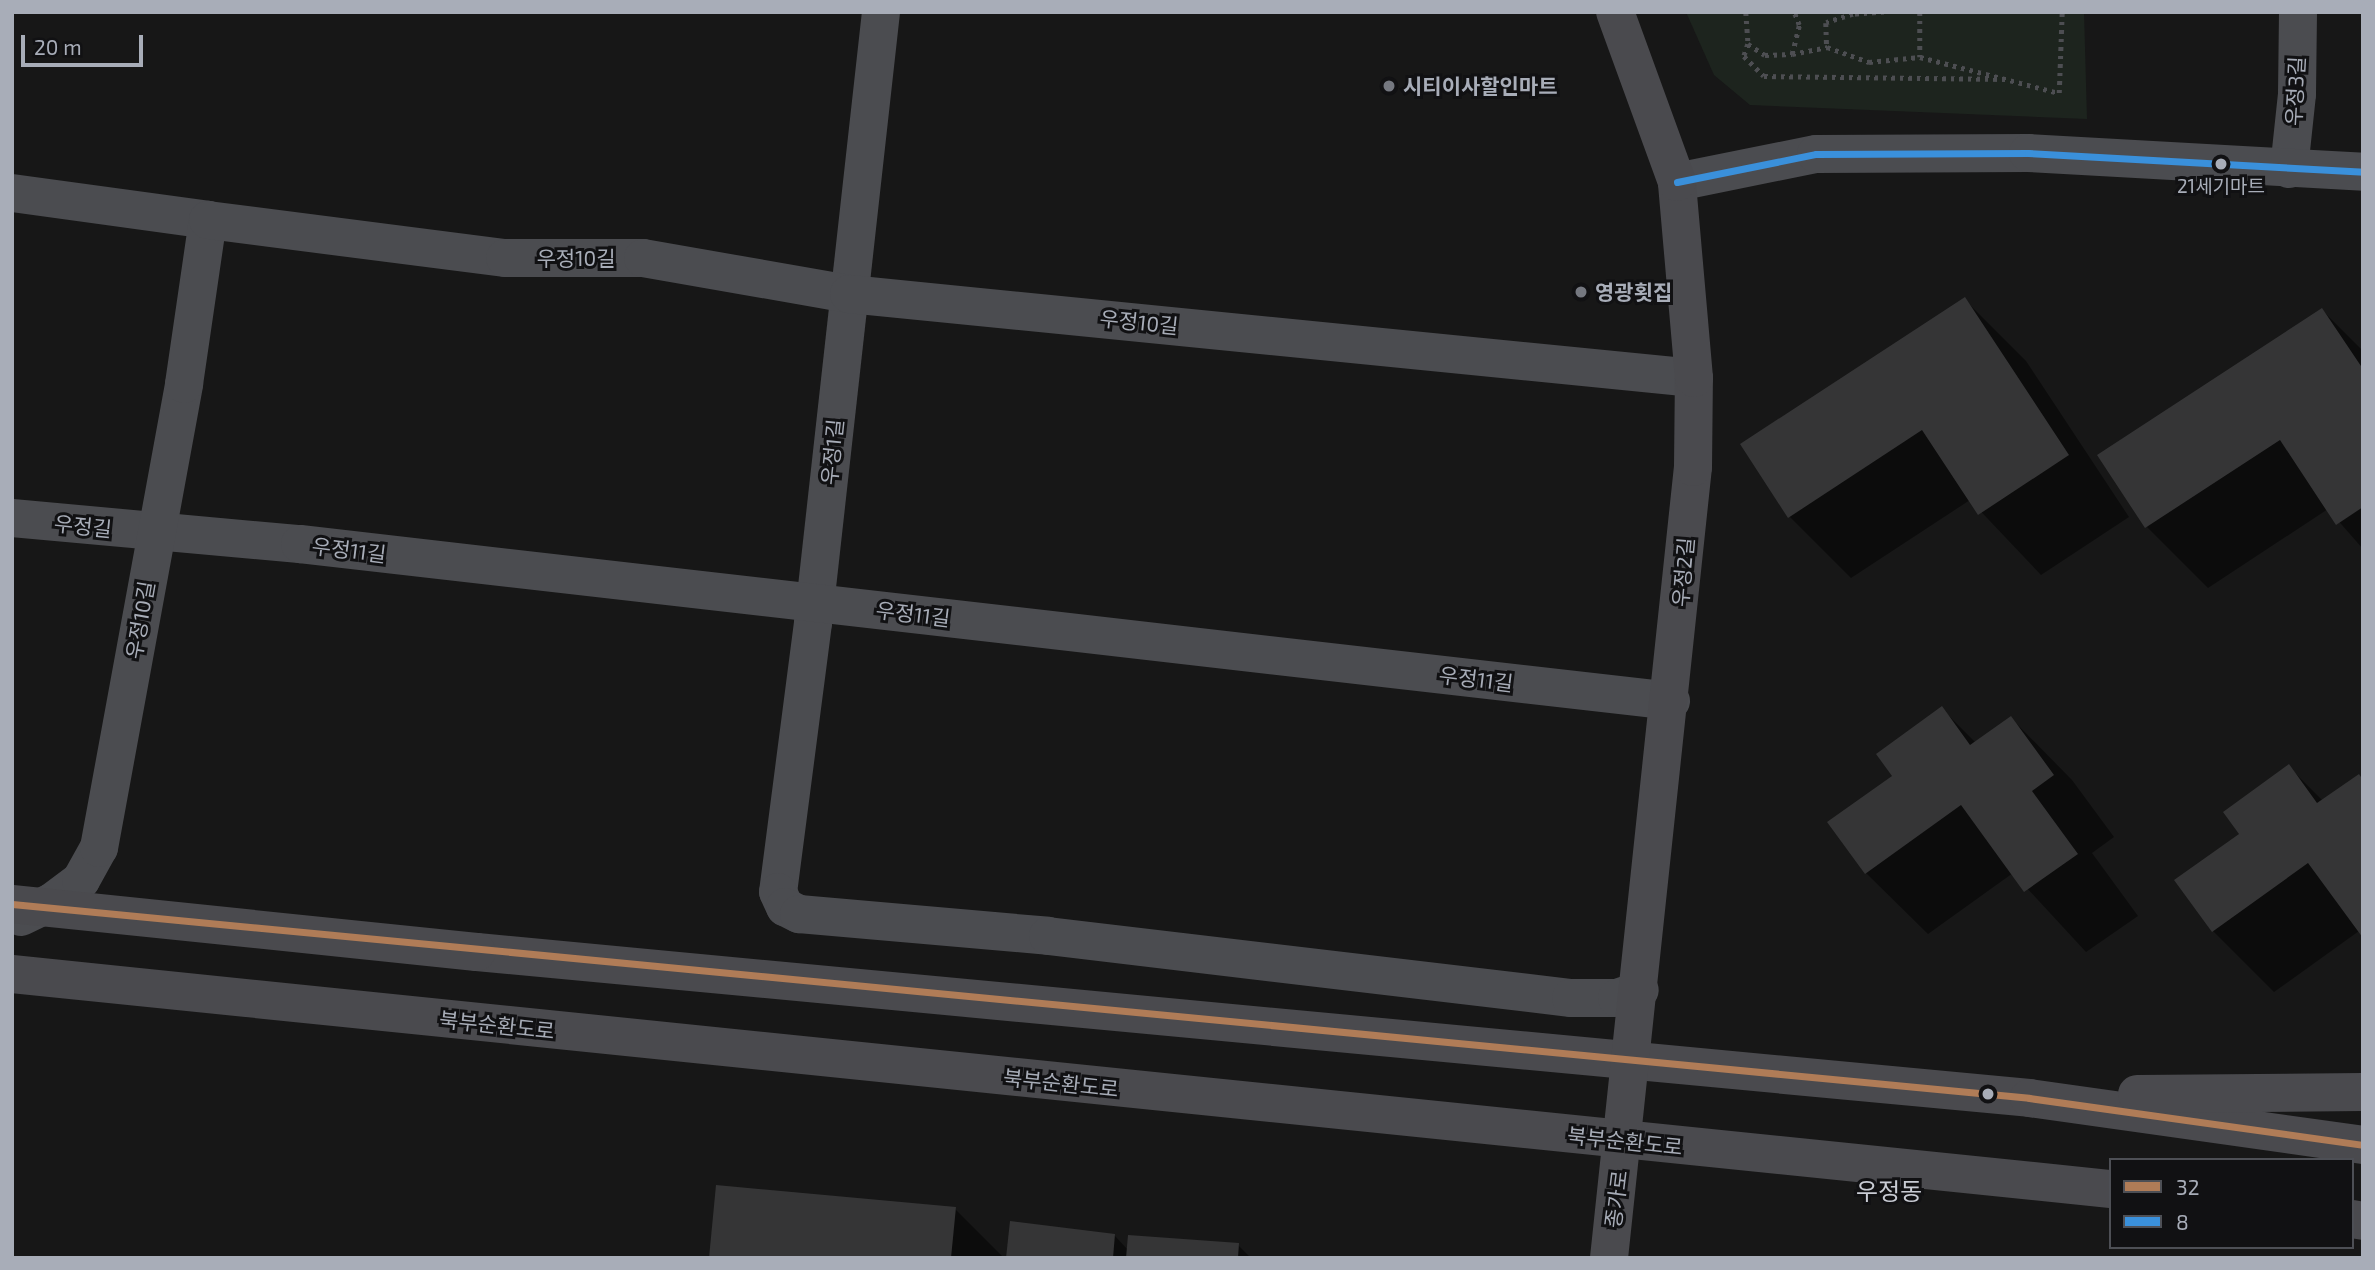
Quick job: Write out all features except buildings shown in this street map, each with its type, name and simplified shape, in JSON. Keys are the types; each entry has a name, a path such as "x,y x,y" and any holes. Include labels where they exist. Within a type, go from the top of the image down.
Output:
{"main road":[{"name":"우정2길","path":"1615,12 1677,182 1694,378 1693,467 1671,701 1623,1141"},
{"path":"12,904 477,952 2029,1098 2363,1145"},
{"name":"북부순환도로","path":"12,974 2109,1189"},
{"path":"2029,1098 2363,1092"},
{"name":"종가로","path":"1609,1258 1623,1141"}],"street":[{"name":"우정3길","path":"2289,169 2297,94 2298,12"},
{"name":"우정1길","path":"892,14 849,293 816,603 778,892 785,907 799,914 1048,936 1594,1000 1640,990"},
{"path":"1677,182 1816,154 2028,153 2289,169 2358,176"},
{"path":"12,193 208,220"},
{"name":"우정10길","path":"12,920 52,902 81,880 99,848 154,534 184,384 208,220 505,258 643,258 849,293 1694,378"},
{"name":"우정길","path":"12,518 154,534"},
{"name":"우정11길","path":"154,534 300,544 1671,701"}],"path":[{"path":"1746,12 1748,44 1744,56 1765,76 2006,79"},
{"path":"1792,54 1799,25 1794,12"},
{"path":"1827,47 1826,23 1853,14 1884,12"},
{"path":"1920,12 1920,57"},
{"path":"1748,44 1765,55 1792,54 1827,47 1869,62 1920,57 2059,93 2062,12"}],"shaded area":[{"path":"1686,12 2084,12 2087,119 1750,105 1714,75"}],"transit line":[{"name":"8","path":"1677,182 1816,154 2028,153 2363,172"},
{"name":"32","path":"12,904 2029,1098 2363,1145"}],"place":[{"name":"시티이사할인마트","path":"1389,86"},
{"name":"21세기마트","path":"2221,164"},
{"name":"영광횟집","path":"1581,292"}],"district":[{"name":"우정동","path":"1889,1191"}]}
